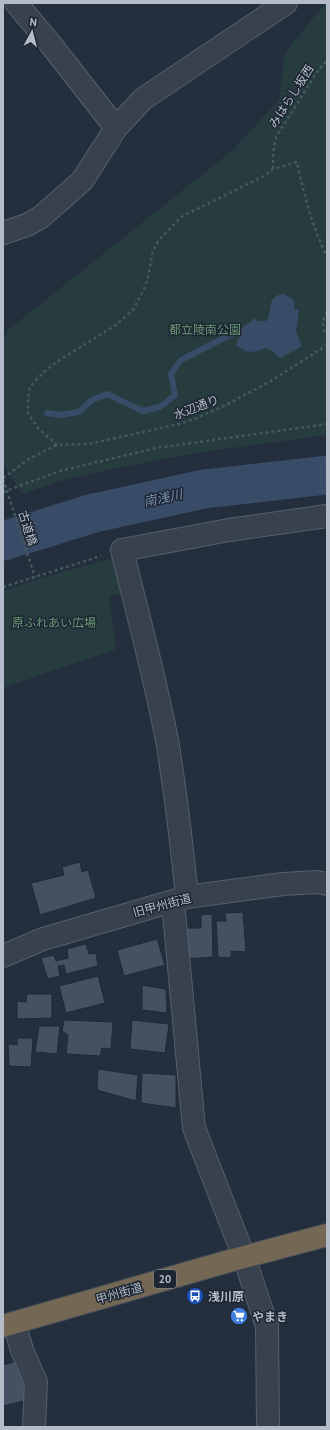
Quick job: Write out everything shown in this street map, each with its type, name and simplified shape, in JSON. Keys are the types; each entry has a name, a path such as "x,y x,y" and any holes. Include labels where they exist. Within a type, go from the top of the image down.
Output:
{"highway":[{"name":"甲州街道","path":"9,1324 327,1235"}],"street":[{"path":"16,3 52,46 116,128"},
{"path":"3,234 41,217 82,181 116,128 143,99 286,3"},
{"path":"268,1427 267,1326 244,1257 194,1128 180,900 180,823 167,745 148,652 122,550 230,530 327,516"},
{"name":"旧甲州街道","path":"3,956 43,939 180,900 282,884 316,882 327,884"},
{"path":"9,1324 36,1382 34,1427"}],"path":[{"name":"みはらし坂西","path":"273,169 273,153 276,137 317,72 327,60"},
{"path":"3,478 29,459 57,445 38,428 28,413 30,387 47,369 116,325 133,310 144,289 153,250 158,240 181,217 264,176 273,169 297,162 305,201 320,242 327,256"},
{"path":"327,312 323,325 327,337"},
{"name":"水辺通り","path":"57,445 90,444 179,424 233,402 271,381 327,345"},
{"path":"5,491 60,471 156,448 327,424"},
{"name":"古道橋","path":"3,478 5,491 35,577"},
{"path":"3,587 78,562 122,550"}],"green space":[{"name":"都立陵南公園","path":"325,3 327,3 327,435 202,452 107,470 56,482 22,494 3,463 3,342 8,330 233,150 279,100 285,53"},
{"name":"原ふれあい広場","path":"113,558 127,593 109,596 116,649 3,688 3,591 44,577"}],"water":[{"path":"284,294 294,300 294,309 299,310 296,331 302,346 280,358 271,350 265,348 250,352 243,350 236,345 239,337 234,333 254,318 258,321 266,321 274,298 278,295"}],"building":[{"path":"80,862 82,872 88,870 96,898 40,915 31,883 64,875 62,867"},
{"path":"243,912 246,952 231,951 231,958 218,957 216,921 226,921 225,913"},
{"path":"212,914 213,957 184,959 183,928 201,928 201,915"},
{"path":"157,939 165,965 124,976 117,950"},
{"path":"86,944 89,954 96,953 98,966 66,974 64,965 58,966 60,976 48,979 41,958 54,955 56,961 68,958 67,949"},
{"path":"98,976 105,1003 66,1013 59,986"},
{"path":"142,985 166,989 167,1013 142,1010"},
{"path":"27,994 52,994 52,1018 17,1019 17,1001 26,1002"},
{"path":"64,1020 113,1022 111,1049 102,1048 100,1056 66,1054 68,1035 62,1031"},
{"path":"132,1020 169,1024 165,1053 130,1049"},
{"path":"39,1026 60,1026 57,1054 35,1052"},
{"path":"17,1038 33,1038 31,1067 9,1066 8,1044 17,1045"},
{"path":"98,1069 138,1075 136,1101 97,1090"},
{"path":"142,1073 176,1075 176,1108 141,1103"},
{"path":"17,1361 32,1399 3,1406 3,1365"}],"waterway":[{"path":"47,413 60,415 79,412 92,400 107,394 143,411 160,407 175,395 171,374 181,360 234,333"},
{"name":"南浅川","path":"3,541 94,513 204,489 327,475"}],"place":[{"name":"浅川原","path":"195,1296"},
{"name":"やまき","path":"239,1316"}]}
